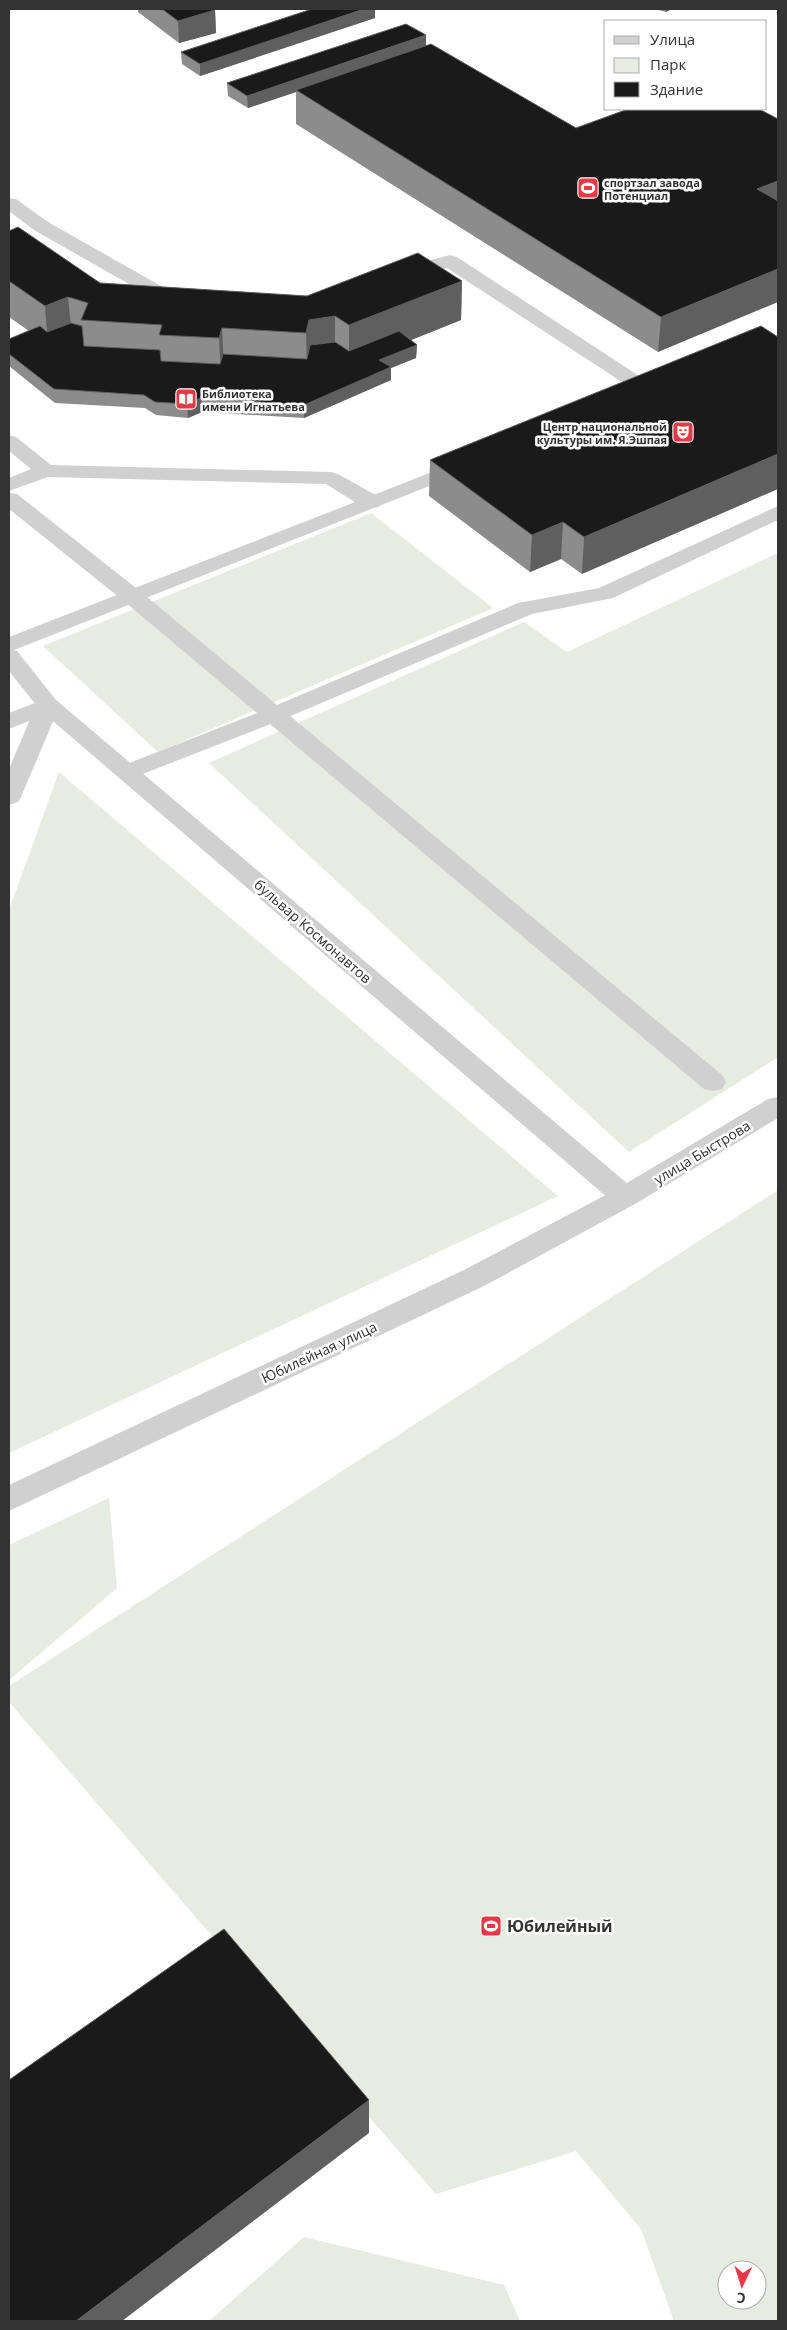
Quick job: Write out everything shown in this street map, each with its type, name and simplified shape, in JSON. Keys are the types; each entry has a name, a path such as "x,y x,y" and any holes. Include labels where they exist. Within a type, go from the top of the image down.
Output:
{"street":[{"path":"9,203 41,226 164,296 202,297"},
{"path":"17,235 41,226"},
{"path":"384,278 450,260 661,390 625,404"},
{"path":"9,441 46,471"},
{"path":"9,645 480,460"},
{"path":"9,485 46,471 331,478 371,502"},
{"path":"9,499 133,597 713,1082"},
{"path":"127,772 273,716 526,608 605,593 778,512"},
{"name":"бульвар Космонавтов","path":"9,656 48,705 625,1197"},
{"path":"9,722 48,705"},
{"path":"9,797 48,705"},
{"name":"улица Быстрова","path":"625,1197 778,1106"},
{"name":"Юбилейная улица","path":"9,1499 474,1278 625,1197"}],"green space":[{"path":"371,513 493,608 158,752 43,646"},
{"path":"778,553 778,1057 629,1152 209,763 524,622 567,652"},
{"path":"59,772 558,1196 9,1453 9,910"},
{"name":"Юбилейный","path":"778,1190 778,2321 674,2321 641,2229 576,2151 436,2194 9,1702 9,1686"},
{"path":"109,1498 117,1588 9,1680 9,1545"},
{"path":"304,2237 504,2285 520,2321 209,2321"}],"building":[{"path":"162,9 213,9 215,10 178,21"},
{"path":"312,9 364,9 200,64 181,52"},
{"path":"406,24 426,35 247,96 227,83"},
{"name":"спортзал завода Потенциал","path":"431,44 576,128 625,110 761,110 778,119 778,181 757,189 778,201 778,269 661,317 296,90"},
{"path":"18,227 100,283 307,296 418,253 462,281 349,325 335,316 309,320 306,333 222,328 219,338 159,335 162,325 81,320 88,303 68,297 45,306 9,281 9,231"},
{"path":"71,323 82,326 84,346 160,350 161,361 220,364 223,354 307,359 310,345 335,342 349,351 399,331 417,345 379,360 391,367 304,405 201,398 187,404 155,402 144,395 54,389 9,354 9,339 40,326 47,332"},
{"name":"Центр национальной культуры им. Я.Эшпая","path":"761,326 778,337 778,454 584,537 563,522 532,535 430,460"},
{"path":"224,1929 369,2100 76,2321 9,2321 9,2080"}],"place":[{"name":"спортзал завода Потенциал","path":"588,188"},
{"name":"Библиотека имени Игнатьева","path":"186,399"},
{"name":"Центр национальной культуры им. Я.Эшпая","path":"683,432"},
{"name":"Юбилейный","path":"491,1926"}]}
